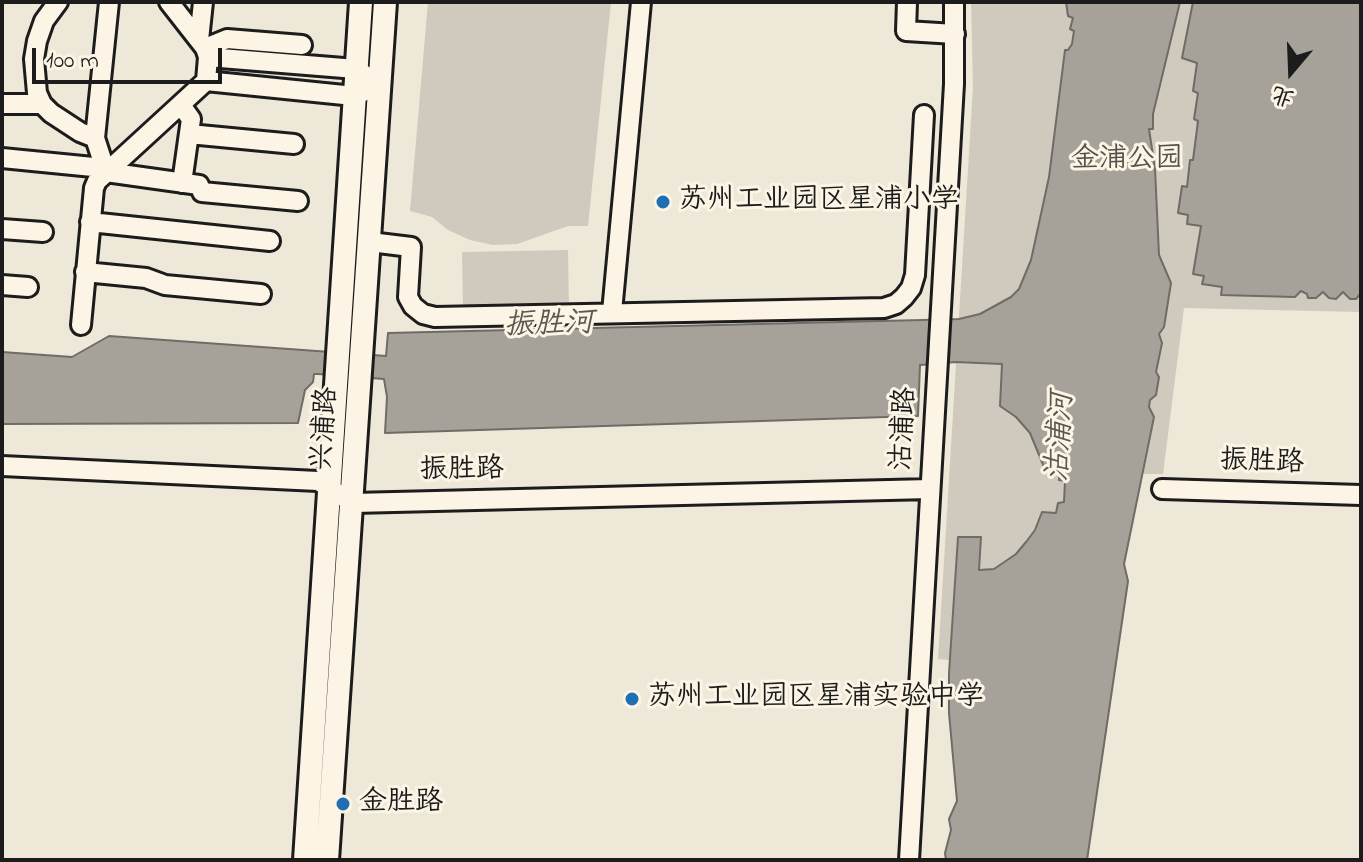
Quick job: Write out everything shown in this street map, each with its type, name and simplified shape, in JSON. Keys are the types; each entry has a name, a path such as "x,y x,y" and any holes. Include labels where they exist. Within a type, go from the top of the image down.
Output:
{"main road":[{"name":"兴浦路","path":"305,860 361,2"},
{"name":"兴浦路","path":"327,860 385,2"}],"street":[{"path":"58,2 44,21 37,41 37,93 42,104 67,124 95,138"},
{"path":"106,172 95,138 109,2"},
{"path":"169,2 204,49 356,69 379,85"},
{"path":"203,2 206,81"},
{"path":"612,312 641,2"},
{"path":"907,2 906,31 955,34"},
{"name":"沽浦路","path":"909,860 941,316 954,2"},
{"path":"204,49 227,39 302,45"},
{"path":"81,325 94,188 106,172 206,81 354,96 379,85"},
{"path":"2,104 42,104"},
{"path":"181,105 191,119 182,183"},
{"path":"370,242 411,247 408,297 423,314 435,317 884,308 896,304 911,288 915,275 924,115"},
{"path":"189,134 294,144"},
{"path":"2,158 93,167 106,172 199,185 202,192 298,201"},
{"path":"90,222 270,241"},
{"path":"2,229 43,232"},
{"path":"85,272 146,278 165,285 261,294"},
{"path":"2,285 28,287"},
{"path":"2,466 318,481 353,503"},
{"name":"振胜路","path":"353,503 930,489"},
{"name":"振胜路","path":"1162,489 1361,495"}],"green space":[{"path":"428,2 611,2 588,226 568,226 517,244 493,245 470,240 448,230 432,217 410,211"},
{"name":"金浦公园","path":"971,2 1361,2 1361,312 1184,308 1163,474 1141,474 1124,564 1128,581 1113,674 938,659 973,87"},
{"path":"568,250 569,309 463,311 462,252"}],"water":[{"name":"沽浦河","path":"1066,2 1180,2 1153,114 1153,129 1149,129 1155,169 1159,255 1171,283 1164,327 1159,334 1162,343 1156,372 1159,377 1156,395 1150,400 1149,407 1154,417 1124,564 1128,581 1087,860 946,860 951,830 949,819 957,801 949,713 949,673 958,537 981,537 979,570 994,569 1016,554 1035,530 1042,512 1056,513 1058,503 1064,502 1065,481 1059,480 1060,468 1044,467 1030,433 1016,417 1000,406 1002,364 956,362 920,365 918,416 385,433 387,397 384,379 314,374 313,382 305,390 298,423 2,424 2,352 72,357 109,336 386,356 388,333 959,319 980,314 1011,297 1019,289 1031,260 1049,177 1065,50 1072,44 1074,31 1070,29 1073,18 1068,16"},
{"path":"1193,2 1361,2 1361,293 1356,299 1350,299 1343,292 1336,299 1329,298 1323,292 1316,298 1308,298 1301,291 1295,297 1221,295 1222,287 1202,284 1204,276 1193,274 1201,226 1187,224 1188,215 1178,213 1182,186 1187,187 1190,160 1193,160 1198,121 1194,119 1198,93 1193,91 1197,63 1182,58"}],"place":[{"name":"苏州工业园区星浦小学","path":"663,202"},
{"name":"苏州工业园区星浦实验中学","path":"632,699"},
{"name":"金胜路","path":"343,804"}],"water label":[{"name":"振胜河","path":"549,327"}]}
